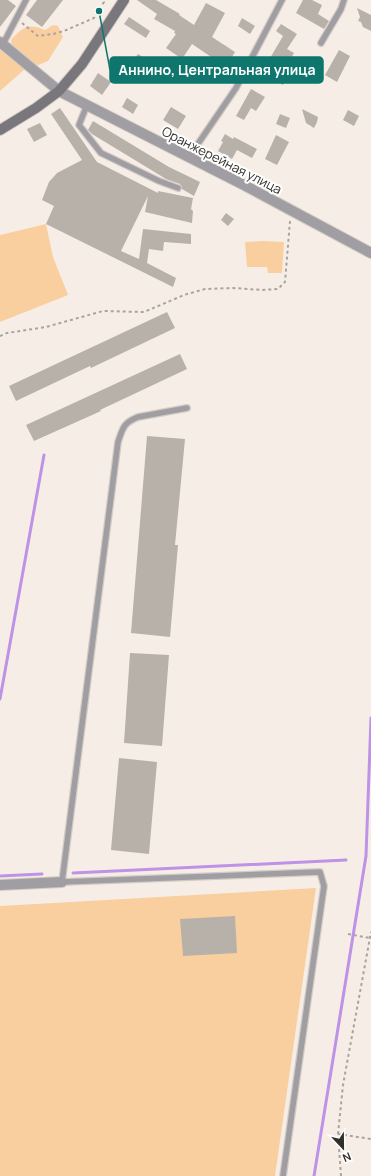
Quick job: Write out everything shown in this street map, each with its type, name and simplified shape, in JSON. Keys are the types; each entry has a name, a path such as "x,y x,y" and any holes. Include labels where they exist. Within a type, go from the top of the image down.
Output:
{"main road":[{"path":"0,130 36,108 59,91 82,64 124,0"}],"street":[{"name":"Оранжерейная улица","path":"1,43 59,91 189,157 371,253"},
{"path":"0,885 62,882"}],"lane":[{"path":"1,43 26,0"},
{"path":"189,157 236,88 282,0"},
{"path":"321,42 344,0"},
{"path":"87,105 79,125 101,153 159,181 178,188"},
{"path":"187,408 138,417 130,420 124,425 118,442 62,882 320,872 324,886 283,1176"}],"path":[{"path":"16,19 38,36 53,34 94,18 104,0"},
{"path":"0,336 7,333 46,327 103,311 144,312 184,295 205,289 278,289 285,282 291,211"},
{"path":"341,1176 338,1134 343,1085 371,932"},
{"path":"348,934 370,938"},
{"path":"338,1134 371,1139"}],"shaded area":[{"path":"53,25 58,26 63,37 48,61 36,66 12,47 11,40 23,29 34,27 45,30"},
{"path":"0,50 25,69 0,91"},
{"path":"46,224 53,257 68,295 0,322 0,235"},
{"path":"245,242 284,242 282,273 268,273 267,267 247,267"},
{"path":"316,888 275,1176 0,1176 0,906"}],"building":[{"path":"0,0 8,0 16,6 0,27"},
{"path":"37,0 63,0 42,27 26,15"},
{"path":"137,0 156,0 180,14 179,15 194,25 206,3 225,13 212,37 235,52 226,67 192,44 182,59 166,48 176,34 174,33 175,31 154,19 157,14"},
{"path":"303,0 312,0 322,5 318,14 329,21 324,29 296,13"},
{"path":"357,8 371,15 371,31 363,27 361,22 358,21 360,17"},
{"path":"129,17 150,31 146,38 124,24"},
{"path":"242,18 255,26 250,34 238,26"},
{"path":"281,24 297,34 287,49 294,53 282,74 287,77 283,85 257,70 262,63 266,65 283,36 276,31"},
{"path":"339,50 350,56 337,82 325,75"},
{"path":"138,54 154,64 148,73 132,62"},
{"path":"98,73 111,82 102,95 90,86"},
{"path":"251,89 265,97 256,111 251,108 244,120 236,116"},
{"path":"127,98 138,105 133,114 122,107"},
{"path":"171,107 186,116 178,129 163,120"},
{"path":"60,108 97,162 158,193 158,191 193,198 191,209 193,211 192,223 145,212 148,196 121,251 139,259 143,229 191,234 191,244 164,242 163,251 149,249 147,263 176,278 173,287 46,224 54,206 42,200 49,182 57,173 82,160 51,114"},
{"path":"302,109 318,117 314,128 306,123"},
{"path":"348,110 359,116 354,126 343,120"},
{"path":"280,114 290,118 286,128 276,124"},
{"path":"93,121 169,167 200,182 194,196 182,189 180,184 166,179 92,134 88,130"},
{"path":"40,123 47,135 34,142 27,129"},
{"path":"225,134 257,149 252,158 237,150 232,159 218,151"},
{"path":"276,135 289,142 277,165 265,159"},
{"path":"226,213 234,219 228,226 221,220"},
{"path":"167,312 175,328 91,368 90,366 16,401 9,386"},
{"path":"180,354 187,369 100,410 101,411 34,441 26,425"},
{"path":"147,436 185,439 175,545 178,545 170,637 131,633"},
{"path":"130,653 169,655 162,746 124,743"},
{"path":"119,758 157,762 149,854 111,850"},
{"path":"235,916 237,953 183,956 180,919"}],"waterway":[{"path":"0,699 44,455"},
{"path":"314,1176 366,856 371,718"},
{"path":"73,873 346,860"},
{"path":"0,876 42,874"}],"place":[{"name":"Аннино, Центральная улица","path":"99,11"}]}
